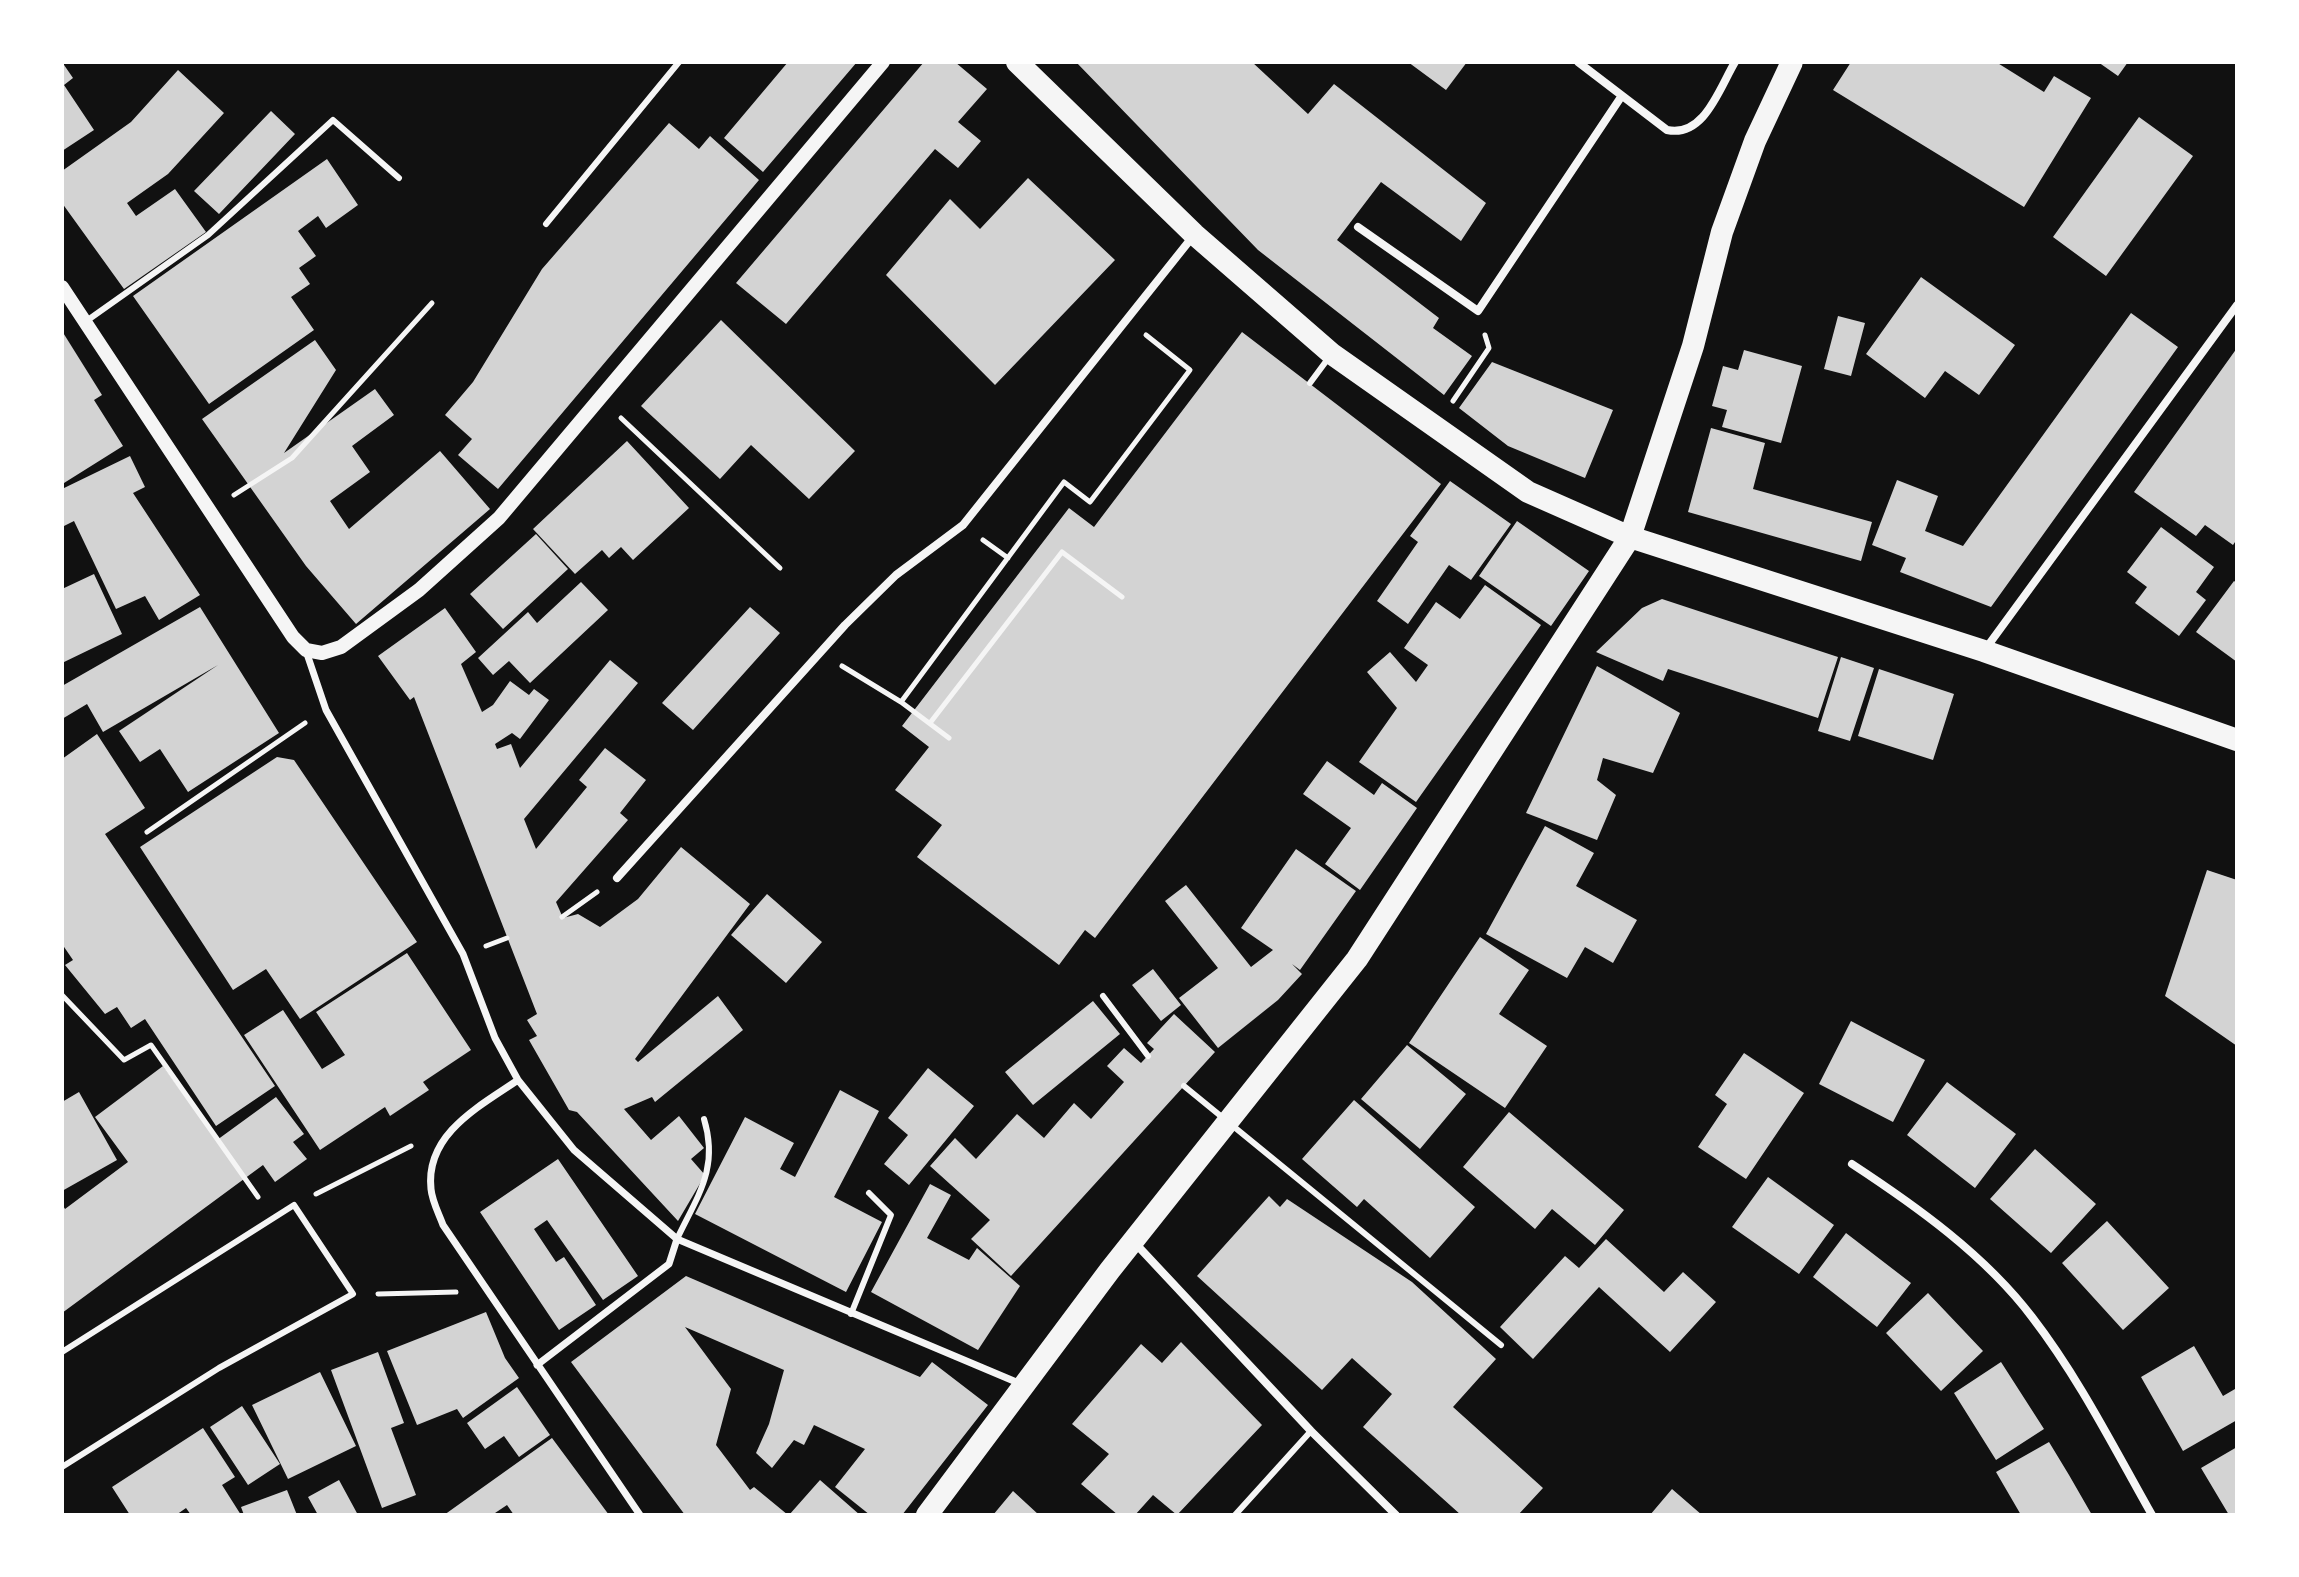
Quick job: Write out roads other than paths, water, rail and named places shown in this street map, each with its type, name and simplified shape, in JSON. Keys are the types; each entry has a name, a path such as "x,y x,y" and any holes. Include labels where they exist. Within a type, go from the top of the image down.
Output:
{"highway":[{"path":"1017,62 1194,234 1332,354 1528,492 1630,537 1984,651 2237,740"},
{"path":"927,1515 1023,1385 1357,959 1630,537 1693,346 1722,232 1755,141 1792,62"}],"street":[{"path":"306,650 322,653 341,647 419,590 499,518 883,62"},
{"path":"1578,62 1667,130 1680,133 1698,124 1735,62"},
{"path":"1358,227 1478,311 1621,97"},
{"path":"617,878 820,653 896,575 963,525 1194,234"},
{"path":"62,287 293,637 306,650 326,710 463,954 495,1038 518,1080 574,1150 677,1239 1023,1385"},
{"path":"1984,651 2237,305"},
{"path":"518,1080 454,1124 438,1152 431,1188 443,1225 640,1515"},
{"path":"1852,1164 1914,1204 2030,1314 2069,1369 2152,1515"},
{"path":"537,1365 669,1264 677,1239"},
{"path":"1135,1243 1311,1431 1396,1515"}],"lane":[{"path":"546,224 679,62"},
{"path":"85,322 208,235 333,120 399,178"},
{"path":"1310,383 1332,354"},
{"path":"1103,996 1148,1056"},
{"path":"1184,1086 1501,1345"},
{"path":"677,1239 708,1175 712,1143 704,1119"},
{"path":"851,1314 891,1215 869,1193"},
{"path":"62,1352 271,1216 294,1205 353,1294 219,1368 62,1467"},
{"path":"1235,1515 1311,1431"}]}
